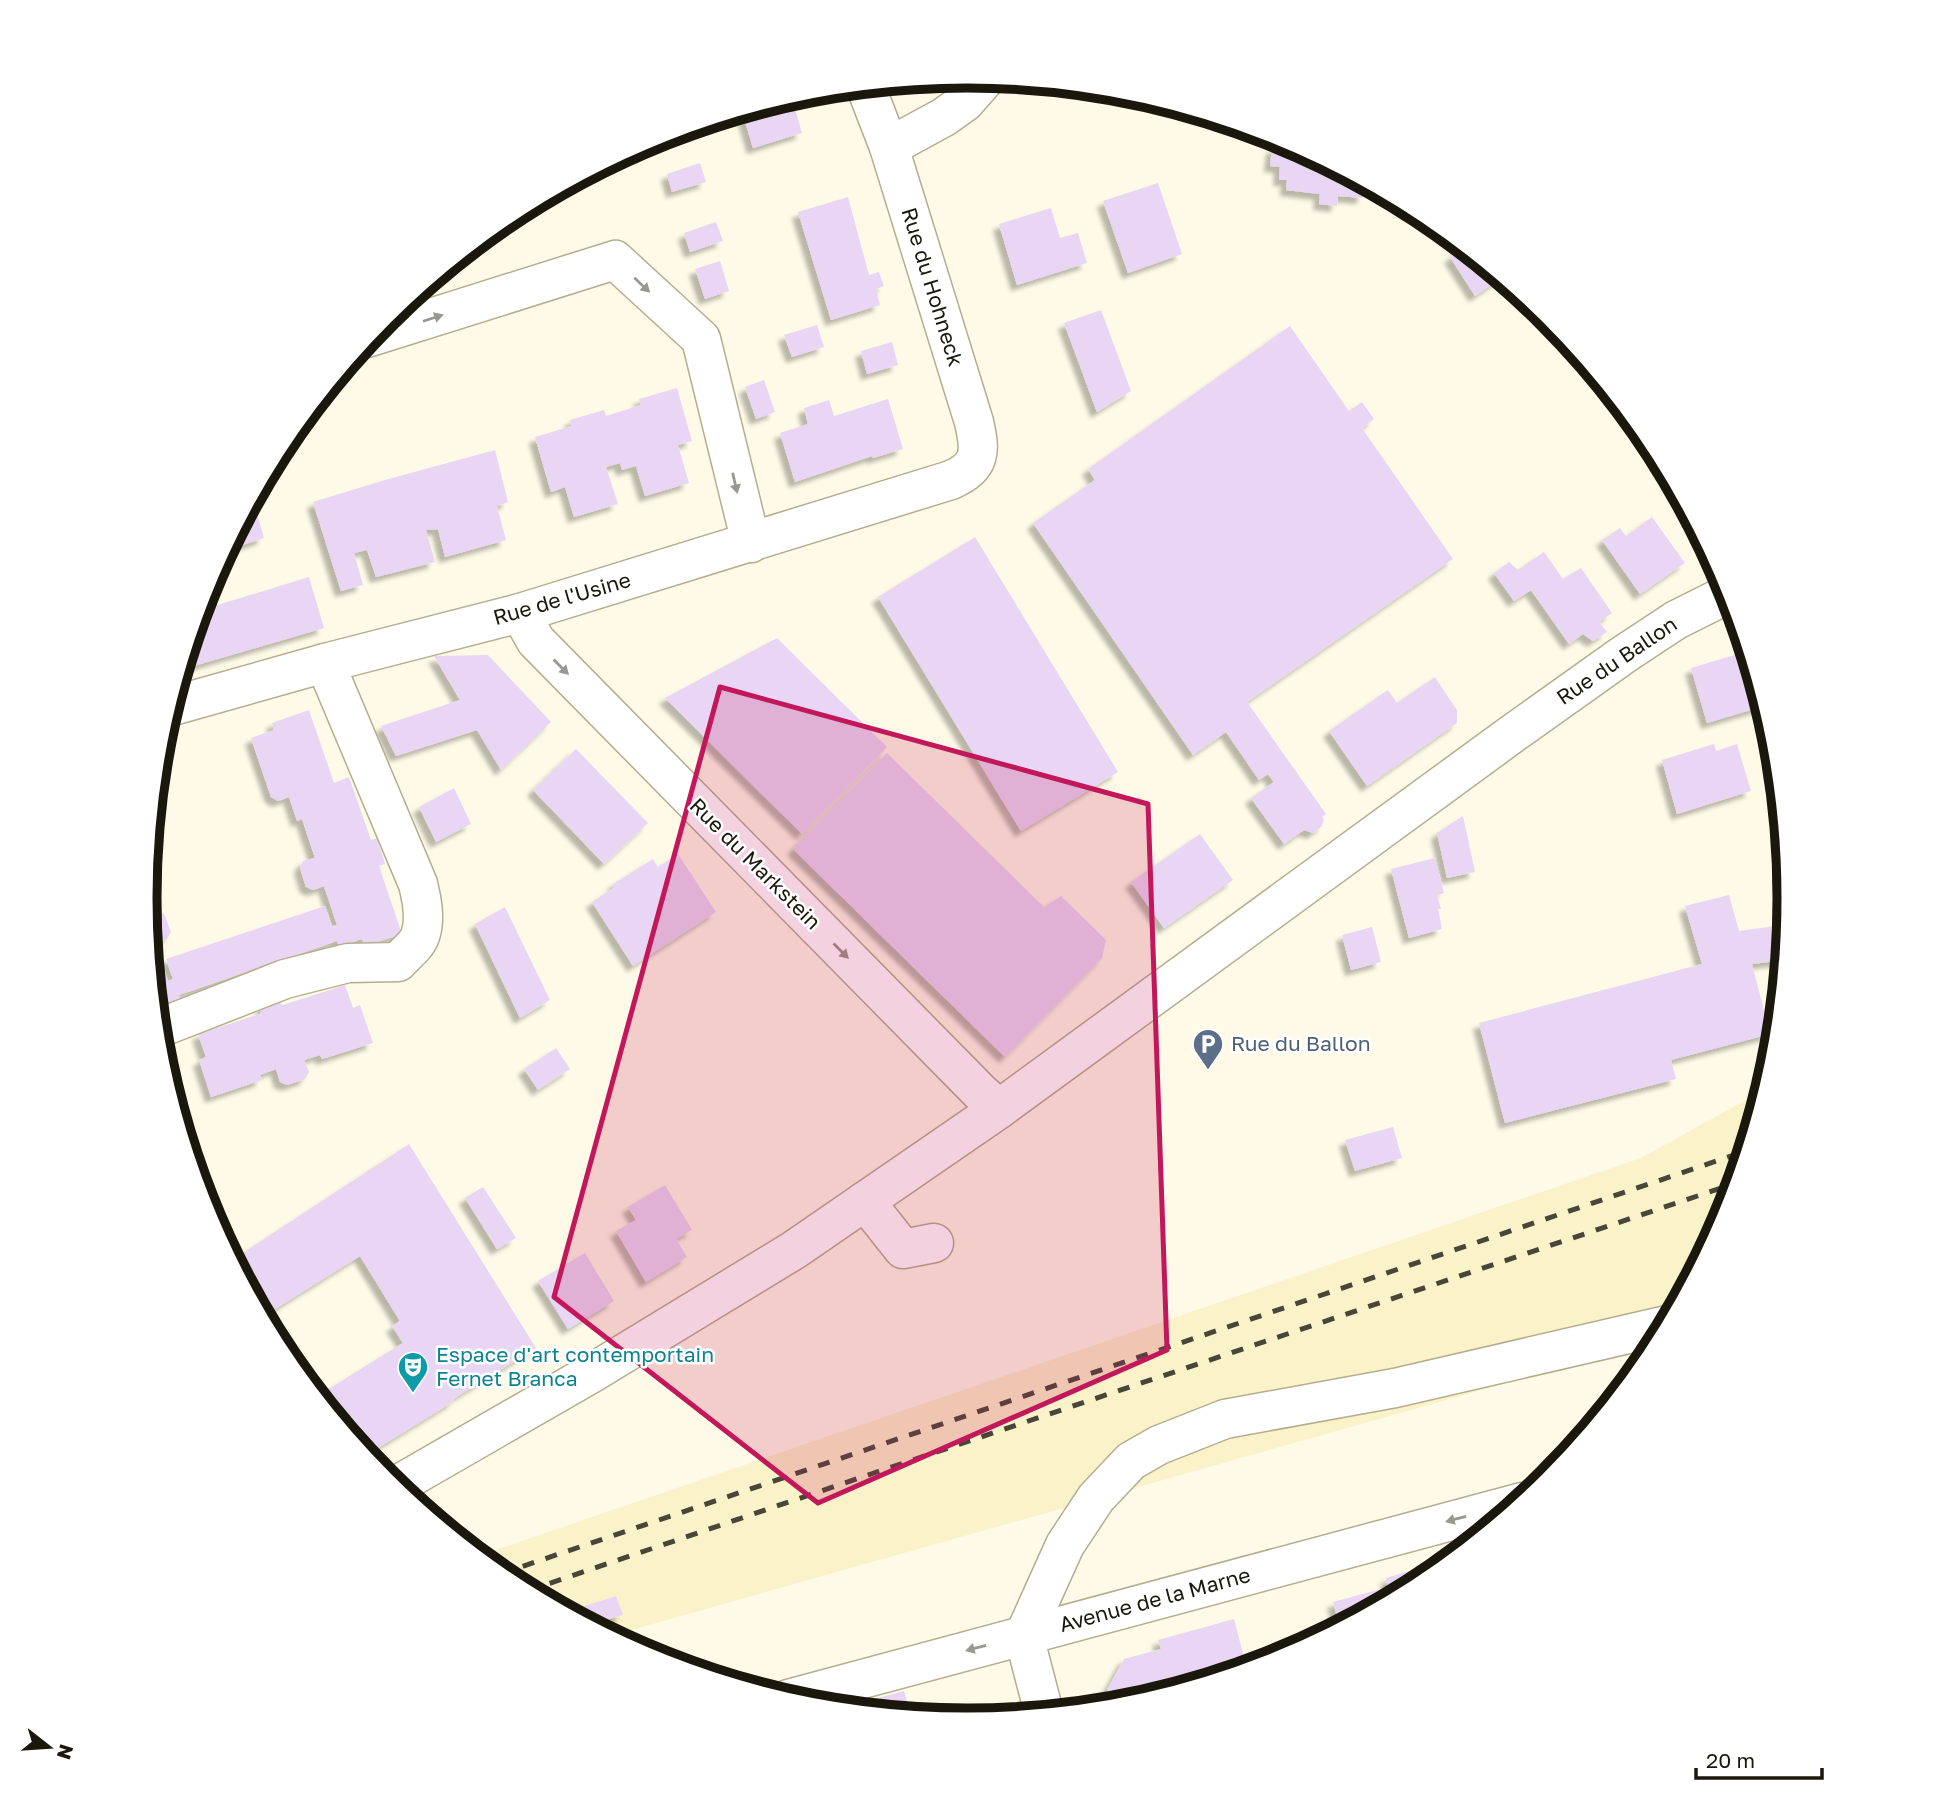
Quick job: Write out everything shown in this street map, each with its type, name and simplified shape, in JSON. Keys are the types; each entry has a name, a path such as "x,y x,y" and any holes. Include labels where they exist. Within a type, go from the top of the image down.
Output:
{"street":[{"path":"889,147 954,110 977,88"},
{"name":"Rue du Hohneck","path":"868,93 889,147 979,442 976,460 966,474 951,480"},
{"path":"388,332 615,260 701,339 751,543"},
{"name":"Rue de l'Usine","path":"180,704 520,613 951,480"},
{"name":"Rue du Ballon","path":"404,1480 688,1316 794,1250 999,1108 1612,663 1676,620 1720,598"},
{"name":"Rue du Markstein","path":"520,613 536,641 960,1072 999,1108"},
{"path":"167,1026 285,979 348,963 398,962 420,937 422,902 418,884 325,663"},
{"path":"865,1201 903,1249 934,1243"},
{"path":"1042,1705 1024,1636 1065,1545 1096,1498 1131,1461 1159,1445 1225,1419 1395,1388 1653,1328"},
{"name":"Avenue de la Marne","path":"810,1693 1500,1508"}],"highlighted area":[{"path":"720,687 1148,804 1167,1350 818,1503 554,1297"}],"shaded area":[{"path":"1753,1096 1716,1208 1669,1303 1643,1344 624,1632 562,1600 489,1552 1641,1158"}],"building":[{"path":"794,106 802,133 753,148 744,119"},
{"path":"1272,147 1363,191 1363,198 1338,196 1337,206 1319,204 1320,194 1286,190 1287,180 1279,180 1280,167 1270,166"},
{"path":"700,163 706,182 672,192 667,174"},
{"path":"1158,183 1182,254 1128,273 1103,201"},
{"path":"848,197 869,275 879,272 884,286 876,289 880,305 831,320 798,212"},
{"path":"1051,208 1060,238 1078,233 1087,263 1017,285 999,224"},
{"path":"716,222 723,241 690,252 684,233"},
{"path":"1457,253 1494,283 1475,296 1450,257"},
{"path":"720,261 729,291 705,299 695,269"},
{"path":"1101,310 1131,391 1097,412 1064,323"},
{"path":"817,325 824,347 792,357 784,335"},
{"path":"1290,326 1349,411 1362,402 1374,419 1362,428 1453,559 1247,702 1326,814 1322,817 1322,826 1313,833 1304,830 1284,844 1251,798 1274,782 1268,774 1259,780 1226,732 1193,755 1033,523 1095,480 1088,469"},
{"path":"892,342 898,365 867,374 861,351"},
{"path":"764,380 775,412 756,419 745,387"},
{"path":"677,388 692,441 678,445 689,483 645,496 636,466 622,470 620,463 606,467 618,504 574,517 565,487 551,492 535,437 572,426 570,420 604,410 606,416 641,405 639,399"},
{"path":"888,399 903,449 873,458 872,456 795,482 780,433 808,424 804,408 829,400 834,416"},
{"path":"495,450 508,502 497,506 506,540 445,557 438,529 426,530 435,562 376,577 367,550 354,553 363,585 341,591 313,502"},
{"path":"256,510 264,538 237,547"},
{"path":"1652,517 1685,563 1640,594 1602,540 1620,528 1626,536"},
{"path":"975,537 1118,772 1021,831 878,597"},
{"path":"1544,552 1563,579 1581,568 1612,613 1599,622 1607,632 1593,641 1583,634 1569,644 1531,590 1514,601 1494,573 1509,562 1518,570"},
{"path":"309,577 324,628 191,667 211,607"},
{"path":"777,638 887,747 802,834 665,698"},
{"path":"1739,654 1755,709 1707,723 1691,668"},
{"path":"488,655 551,722 501,770 477,730 396,756 381,726 460,700 434,656"},
{"path":"1435,677 1457,710 1457,723 1367,786 1329,731 1388,690 1397,703"},
{"path":"309,710 334,783 349,777 371,840 377,838 385,864 379,866 402,934 365,946 362,939 339,947 337,941 179,995 180,1000 163,1006 158,952 168,981 173,979 166,959 325,906 332,926 337,925 324,886 313,890 306,887 300,868 303,861 315,858 302,819 297,821 289,797 278,801 271,797 251,738 274,730 272,723"},
{"path":"1714,744 1716,751 1737,744 1751,791 1677,814 1662,760"},
{"path":"576,749 648,823 604,864 533,790"},
{"path":"887,753 1044,907 1061,896 1106,940 1102,958 1005,1057 793,849"},
{"path":"454,788 471,824 436,842 419,807"},
{"path":"1463,816 1475,872 1447,878 1437,833"},
{"path":"1200,834 1233,880 1164,928 1131,882"},
{"path":"678,854 716,912 633,966 592,902 615,887 613,884 653,859 658,867"},
{"path":"1435,858 1444,893 1437,895 1442,929 1409,938 1391,869"},
{"path":"1729,895 1739,931 1777,925 1775,961 1752,964 1767,1024 1766,1035 1671,1060 1676,1079 1505,1123 1479,1023 1702,964 1685,906"},
{"path":"505,907 550,1000 520,1018 475,924"},
{"path":"157,911 164,914 171,932 167,939 158,942"},
{"path":"1372,927 1381,962 1351,970 1342,935"},
{"path":"345,985 353,1008 360,1005 373,1043 322,1059 320,1055 304,1060 309,1072 305,1079 287,1085 280,1082 276,1069 260,1075 262,1080 211,1097 199,1060 206,1057 198,1034 260,1014 264,1004 275,1000 283,1005"},
{"path":"556,1048 570,1069 538,1090 524,1069"},
{"path":"1393,1127 1402,1158 1355,1171 1345,1140"},
{"path":"409,1144 536,1348 375,1450 324,1391 403,1343 392,1326 400,1321 360,1256 270,1312 240,1255"},
{"path":"665,1185 692,1230 676,1239 687,1257 646,1282 616,1231 636,1220 628,1207"},
{"path":"483,1187 516,1238 497,1249 465,1198"},
{"path":"585,1253 614,1301 568,1329 538,1281"},
{"path":"1424,1567 1338,1618 1333,1602 1388,1587 1386,1578"},
{"path":"616,1596 623,1615 602,1621 579,1608"},
{"path":"1234,1619 1244,1659 1177,1681 1108,1696 1107,1690 1124,1659 1161,1649 1158,1640"},
{"path":"904,1691 909,1706 863,1702"}],"railway":[{"path":"513,1569 1735,1155"},
{"path":"540,1586 1724,1187"}],"place":[{"name":"Rue du Ballon","path":"1208,1071"},
{"name":"Espace d'art contemportain Fernet Branca","path":"413,1394"}]}
